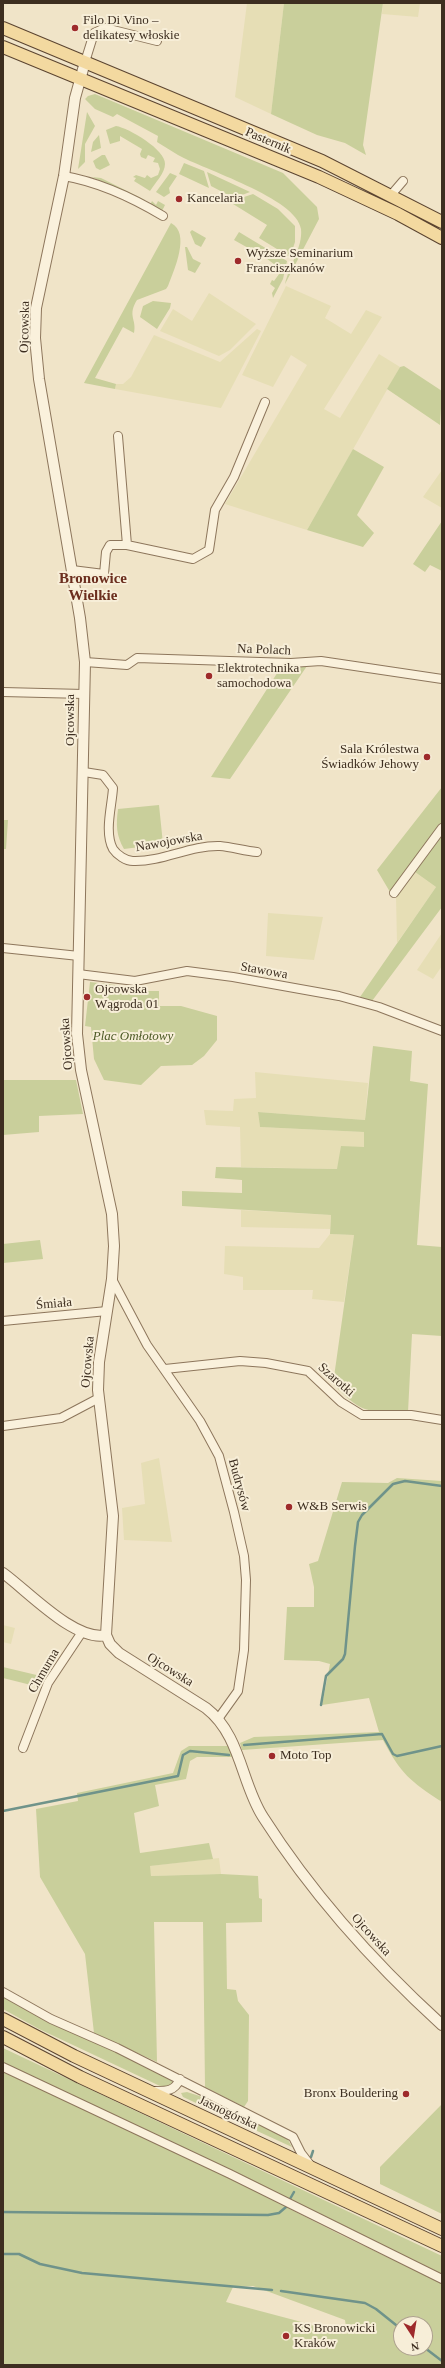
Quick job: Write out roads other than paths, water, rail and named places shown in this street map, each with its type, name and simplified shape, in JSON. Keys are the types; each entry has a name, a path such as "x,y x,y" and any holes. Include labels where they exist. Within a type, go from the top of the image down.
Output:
{"main road":[{"name":"Pasternik","path":"3,28 322,161 442,222"},
{"name":"Pasternik","path":"3,47 319,177 442,238"},
{"name":"Jasnogórska","path":"3,2019 53,2046 442,2229"},
{"path":"3,2038 56,2065 442,2246"}],"street":[{"path":"85,62 94,33 105,28 157,41"},
{"name":"Ojcowska","path":"85,62 80,78 64,176 36,308 35,338 39,379 72,570 85,662 84,772 78,974 78,1056 112,1214 114,1246 112,1279 99,1362 99,1398 113,1516 106,1635 110,1644 119,1653 206,1708 218,1719 235,1749 262,1815 298,1867 376,1961 442,2025"},
{"path":"64,176 85,179 145,206 163,216"},
{"path":"391,195 403,181"},
{"path":"72,570 104,574 106,552 110,545 127,545 193,559 209,550 215,510 234,477 265,402"},
{"path":"118,436 127,545"},
{"name":"Na Polach","path":"85,662 127,665 137,658 291,663 321,662 442,679"},
{"path":"3,692 84,694"},
{"name":"Nawojowska","path":"84,772 103,776 113,788 109,832 113,849 122,858 132,861 157,858 185,850 221,846 257,852"},
{"path":"394,893 442,828"},
{"path":"3,948 79,956"},
{"name":"Stawowa","path":"78,974 135,981 187,971 233,977 340,996 379,1007 442,1031"},
{"name":"Budrysów","path":"112,1279 147,1345 200,1421 219,1456 244,1556 246,1580 242,1671 238,1691 218,1719"},
{"name":"Śmiała","path":"3,1321 107,1311"},
{"name":"Szarotki","path":"165,1369 240,1361 278,1365 308,1371 341,1402 362,1415 411,1415 442,1420"},
{"path":"3,1426 62,1418 99,1398"},
{"path":"3,1573 67,1624 93,1636 106,1635"},
{"name":"Chmurna","path":"23,1748 48,1683 82,1632"},
{"path":"3,1992 51,2019 180,2079 293,2137 298,2148 313,2168"},
{"path":"3,2067 216,2168 442,2279"},
{"path":"147,2090 167,2092 173,2090 180,2079"}],"waterway":[{"path":"321,1705 326,1676 343,1659 345,1654 358,1522 362,1515 393,1484 405,1481 442,1486"},
{"path":"244,1745 382,1734 393,1754 397,1756 442,1746"},
{"path":"3,1811 178,1776 183,1755 190,1751 229,1755"},
{"path":"311,2157 313,2151"},
{"path":"290,2199 294,2192"},
{"path":"3,2212 268,2215 279,2213 286,2207"},
{"path":"3,2254 19,2254 40,2264 82,2273 272,2290"},
{"path":"281,2291 365,2303 376,2309 393,2323"},
{"path":"433,2354 442,2361"}],"place":[{"name":"Filo Di Vino – delikatesy włoskie","path":"75,28"},
{"name":"Kancelaria","path":"179,199"},
{"name":"Wyższe Seminarium Franciszkanów","path":"238,261"},
{"name":"Elektrotechnika samochodowa","path":"209,676"},
{"name":"Sala Królestwa Świadków Jehowy","path":"427,757"},
{"name":"Ojcowska Wągroda 01","path":"87,997"},
{"name":"W&B Serwis","path":"289,1507"},
{"name":"Moto Top","path":"272,1756"},
{"name":"Bronx Bouldering","path":"406,2094"},
{"name":"KS Bronowicki Kraków","path":"286,2336"}],"district":[{"name":"Bronowice Wielkie","path":"93,588"}],"park label":[{"name":"Plac Omłotowy","path":"133,1037"}]}
